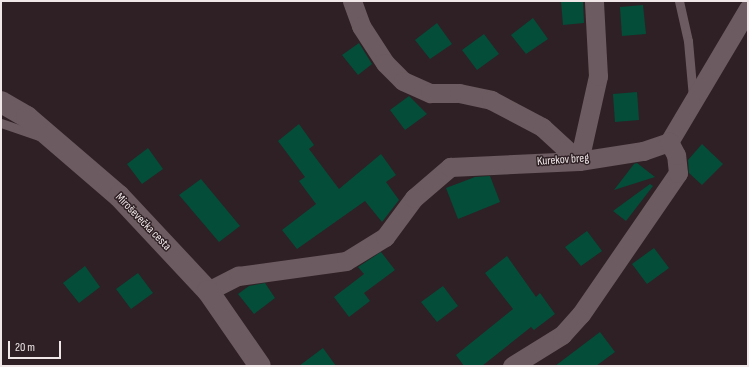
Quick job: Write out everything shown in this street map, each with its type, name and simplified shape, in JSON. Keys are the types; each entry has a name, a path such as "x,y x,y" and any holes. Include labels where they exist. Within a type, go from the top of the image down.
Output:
{"main road":[{"name":"Miroševečka cesta","path":"1,102 27,117 119,196 208,291 260,366"}],"street":[{"path":"352,1 361,26 385,63 403,82 430,93 459,93 491,100 542,127 579,160 598,76 594,1"},
{"path":"512,366 562,335 581,314 678,173 676,155 670,142 693,98 748,9"},
{"name":"Kurekov breg","path":"208,291 238,276 346,262 385,237 414,198 450,167 579,160 643,151 670,142"}],"lane":[{"path":"679,1 688,41 693,98"},
{"path":"1,123 55,141"}],"building":[{"path":"561,1 583,1 584,23 563,25"},
{"path":"643,5 646,34 622,36 620,7"},
{"path":"533,18 548,39 526,54 511,35"},
{"path":"437,23 452,44 430,59 415,40"},
{"path":"484,34 499,54 477,70 462,50"},
{"path":"359,43 372,64 358,75 342,55"},
{"path":"637,92 639,120 615,122 613,94"},
{"path":"409,96 427,114 405,130 390,110"},
{"path":"299,124 314,145 309,149 339,189 381,154 396,175 386,182 399,200 382,222 365,201 297,249 282,230 316,204 299,181 305,177 278,141"},
{"path":"702,144 723,164 702,185 689,173 688,160"},
{"path":"148,148 163,169 142,184 127,164"},
{"path":"637,163 655,177 614,190 634,164"},
{"path":"490,176 500,202 458,219 446,188 475,177"},
{"path":"201,179 240,226 219,242 179,195"},
{"path":"650,184 653,186 626,221 613,211"},
{"path":"587,231 602,251 581,266 565,247"},
{"path":"654,248 669,268 647,284 632,264"},
{"path":"381,252 395,270 364,293 370,301 349,317 334,297 364,274 358,267"},
{"path":"507,256 536,297 540,293 555,314 534,330 531,327 482,366 464,366 456,355 513,309 485,273"},
{"path":"85,266 100,287 79,303 63,283"},
{"path":"138,273 153,293 131,309 116,289"},
{"path":"265,283 275,298 254,314 238,294 249,286"},
{"path":"443,286 458,306 437,322 421,302"},
{"path":"600,332 615,352 596,366 555,366"},
{"path":"323,348 336,366 299,366"}]}
